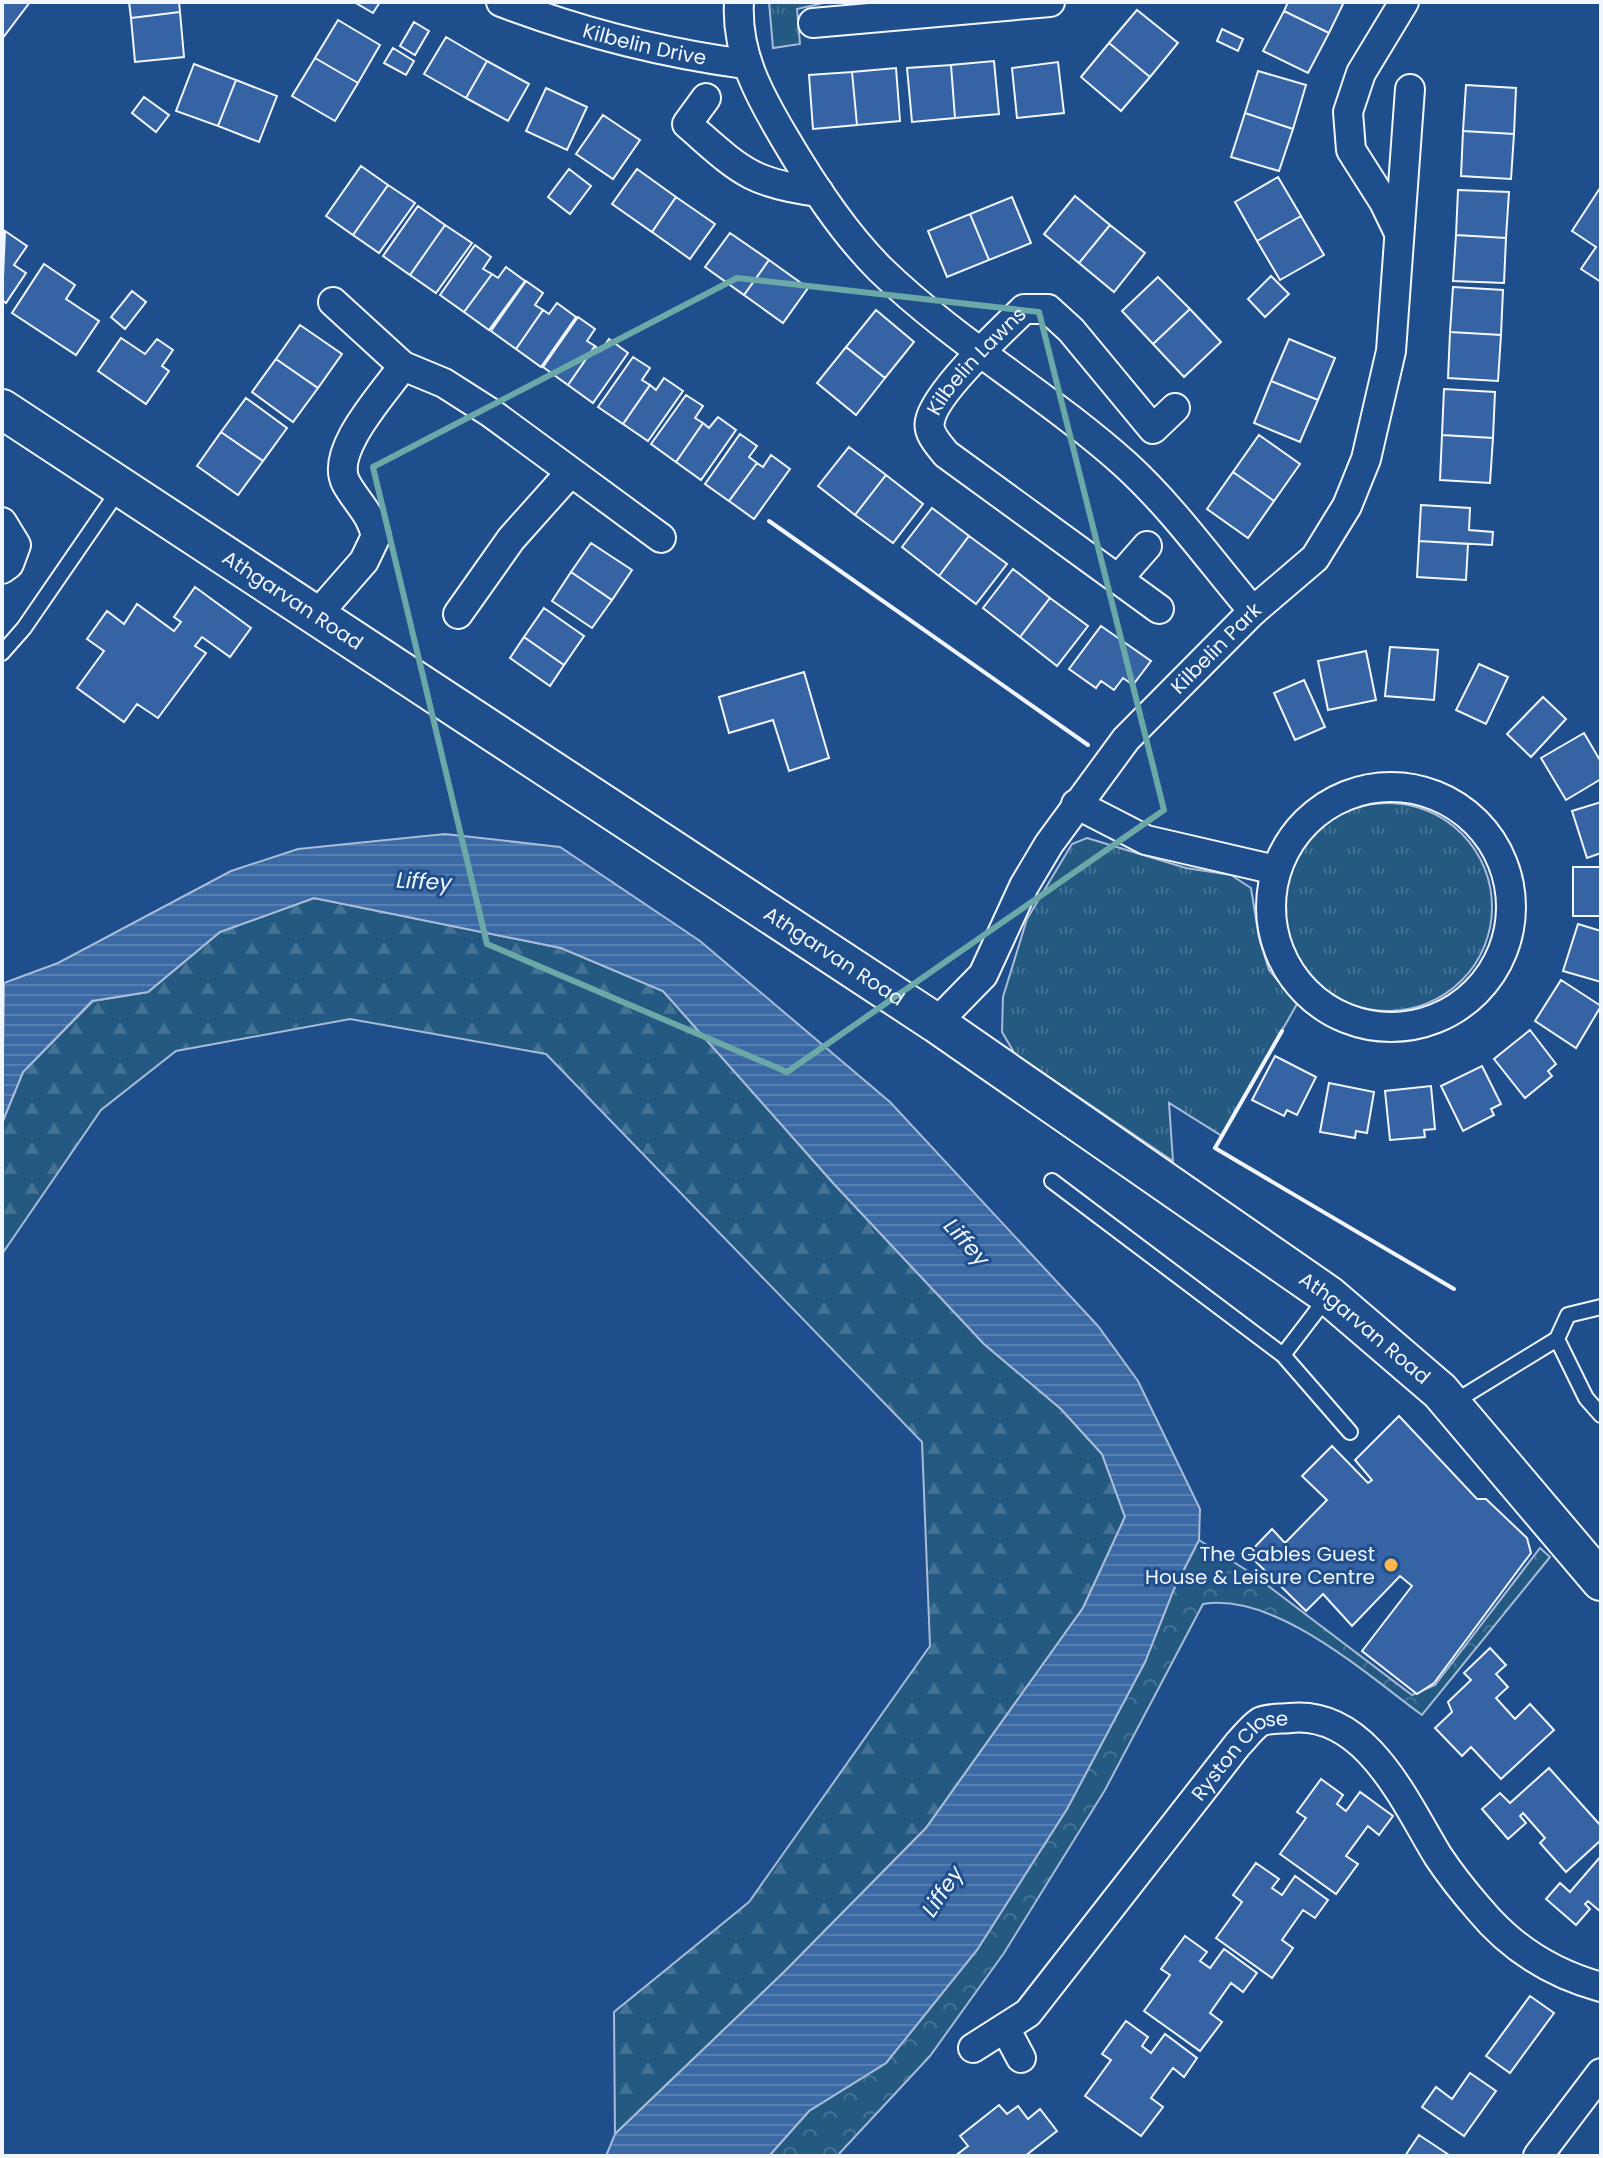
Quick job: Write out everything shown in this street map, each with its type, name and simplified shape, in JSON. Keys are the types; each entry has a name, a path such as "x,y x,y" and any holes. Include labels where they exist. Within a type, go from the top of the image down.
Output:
{"main road":[{"name":"Athgarvan Road","path":"2,409 936,1023 1328,1295 1451,1404 1601,1581"}],"street":[{"name":"Kilbelin Drive","path":"501,2 604,36 686,57 745,64"},
{"path":"739,2 745,64 767,108 819,192 879,267 929,313 1127,467 1181,522 1253,611"},
{"path":"813,23 855,11 1050,2"},
{"path":"1400,236 1384,202 1351,150 1348,112 1361,73 1404,2"},
{"name":"Kilbelin Park","path":"936,1023 983,975 1024,886 1076,804 1126,739 1253,611 1315,558 1347,506 1366,459 1391,351 1410,89"},
{"path":"706,98 687,124 744,173 775,187 819,192"},
{"path":"333,302 403,366 444,383 661,538"},
{"name":"Kilbelin Lawns","path":"1159,609 946,454 932,435 929,422 943,392 1024,309 1048,309 1071,330 1153,429 1175,408"},
{"path":"315,617 364,561 376,536 372,518 346,483 341,469 345,447 403,366"},
{"path":"461,597 569,474"},
{"path":"2,522 16,545 9,564 2,569"},
{"path":"1118,579 1147,546"},
{"path":"1385,785 1423,789 1458,805 1486,830 1499,852 1505,864 1513,901 1509,939 1493,973 1467,1001 1456,1008 1434,1020 1396,1028 1359,1024 1324,1008 1296,981 1281,956 1272,928 1271,899 1276,870 1289,841 1315,813 1348,794 1385,785"},
{"path":"1076,804 1146,840 1276,870"},
{"name":"Ryston Close","path":"973,2048 1028,2013 1238,1744 1261,1721 1298,1717 1328,1721 1358,1741 1395,1781 1440,1859 1481,1912 1521,1950 1564,1977 1601,1987"},
{"path":"1005,2028 1021,2058"},
{"path":"1538,2156 1601,2073"}],"lane":[{"path":"2,653 24,628 121,487"},
{"path":"1052,1181 1283,1355 1350,1432"},
{"path":"1283,1355 1328,1295"},
{"path":"1451,1404 1557,1339 1568,1315 1598,1306"},
{"path":"1557,1339 1586,1398 1601,1415"}],"highlighted area":[{"path":"737,278 1039,312 1164,810 787,1072 487,944 373,467"}],"green space":[{"path":"769,2 828,2 797,9 800,44 773,48"},
{"path":"1388,803 1428,811 1462,833 1484,867 1492,907 1484,947 1462,981 1428,1003 1388,1011 1348,1003 1314,981 1292,947 1284,907 1292,867 1314,833 1348,811"},
{"path":"1087,838 1186,868 1231,875 1251,888 1259,938 1269,970 1297,1004 1222,1136 1169,1103 1173,1161 1015,1054 1002,1032 1003,997 1027,919 1072,844"},
{"path":"314,898 561,948 663,991 834,1184 984,1344 1061,1409 1102,1454 1125,1517 1083,1608 926,1828 786,1970 615,2134 614,2012 749,1902 930,1646 922,1442 546,1054 350,1019 176,1051 101,1110 2,1254 2,1123 23,1072 93,1001 148,992 220,932"},
{"path":"1199,1540 1254,1575 1412,1695 1435,1685 1540,1548 1550,1557 1422,1715 1348,1659 1290,1623 1231,1604 1203,1604 1105,1790 1004,1953 930,2056 837,2156 769,2156 809,2111 886,2063 977,1950 1067,1809 1145,1662 1174,1589"}],"water":[{"name":"Liffey","path":"445,834 560,847 700,941 890,1102 1098,1326 1138,1381 1200,1509 1199,1540 1174,1589 1145,1662 1067,1809 977,1950 886,2063 809,2111 769,2156 606,2156 615,2134 786,1970 926,1828 1083,1608 1125,1517 1102,1454 1061,1409 984,1344 834,1184 663,991 561,948 314,898 220,932 148,992 92,1001 23,1072 2,1123 4,983 58,963 231,871 298,849"}],"building":[{"path":"2,2 30,2 2,39"},
{"path":"129,2 179,2 180,12 131,18"},
{"path":"354,2 380,2 373,13"},
{"path":"1288,2 1344,2 1329,33 1284,11"},
{"path":"1137,10 1178,43 1150,77 1109,43"},
{"path":"1284,11 1329,33 1308,73 1263,51"},
{"path":"180,12 184,57 135,62 131,18"},
{"path":"338,20 380,45 358,83 315,58"},
{"path":"414,22 429,31 415,55 400,46"},
{"path":"1222,29 1243,39 1238,51 1217,41"},
{"path":"446,37 487,61 466,98 424,74"},
{"path":"1109,43 1150,77 1121,111 1081,77"},
{"path":"393,48 414,61 406,75 384,63"},
{"path":"315,58 358,83 335,121 292,96"},
{"path":"487,61 529,84 508,121 466,98"},
{"path":"994,61 999,114 955,118 951,65"},
{"path":"1058,62 1064,113 1017,118 1012,68"},
{"path":"194,64 236,80 218,126 176,111"},
{"path":"951,65 955,118 912,122 907,68"},
{"path":"896,68 900,121 857,125 852,72"},
{"path":"1258,71 1306,85 1293,129 1245,113"},
{"path":"852,72 857,125 813,129 809,75"},
{"path":"236,80 277,96 259,142 218,126"},
{"path":"1466,85 1516,88 1514,134 1463,131"},
{"path":"546,88 587,107 567,150 526,131"},
{"path":"144,97 169,115 156,132 132,113"},
{"path":"1245,113 1293,129 1279,171 1231,157"},
{"path":"603,115 640,140 613,179 576,154"},
{"path":"1463,131 1514,134 1511,179 1461,176"},
{"path":"361,166 388,185 353,235 326,216"},
{"path":"569,169 591,186 570,214 548,197"},
{"path":"637,169 676,197 652,232 612,204"},
{"path":"1278,177 1301,216 1257,241 1235,202"},
{"path":"388,185 415,203 379,253 353,235"},
{"path":"1600,188 1601,282 1581,269 1596,247 1572,231"},
{"path":"1458,190 1509,192 1506,238 1456,235"},
{"path":"1075,196 1110,225 1079,263 1044,234"},
{"path":"676,197 715,224 690,259 652,232"},
{"path":"1012,197 1031,243 989,260 970,214"},
{"path":"418,206 445,225 410,275 383,256"},
{"path":"970,214 989,260 947,277 928,231"},
{"path":"1301,216 1324,255 1280,280 1257,241"},
{"path":"445,225 472,243 436,293 410,275"},
{"path":"1110,225 1145,253 1114,292 1079,263"},
{"path":"5,231 27,246 14,265 26,273 6,303 2,300"},
{"path":"730,233 769,260 744,295 705,267"},
{"path":"1456,235 1506,238 1504,283 1453,281"},
{"path":"475,245 491,257 483,269 492,274 464,312 440,295"},
{"path":"769,260 808,288 783,323 744,295"},
{"path":"44,264 75,285 66,299 99,321 76,355 12,313"},
{"path":"506,267 525,281 489,330 464,312 492,274 498,278"},
{"path":"1271,276 1289,294 1265,317 1248,299"},
{"path":"1158,277 1190,309 1153,344 1122,311"},
{"path":"526,281 543,293 535,305 543,310 516,349 491,331"},
{"path":"1453,287 1503,290 1501,335 1450,332"},
{"path":"132,291 146,302 125,329 111,317"},
{"path":"557,303 576,317 541,367 516,349 543,310 549,314"},
{"path":"1190,309 1221,342 1184,377 1153,344"},
{"path":"876,310 914,342 885,378 846,347"},
{"path":"578,317 595,329 587,341 595,346 568,385 543,367"},
{"path":"300,325 342,354 318,388 276,359"},
{"path":"1450,332 1501,335 1498,381 1448,378"},
{"path":"121,338 145,354 157,339 173,350 162,366 169,371 146,404 98,371"},
{"path":"609,339 628,353 593,403 568,385 595,346 601,351"},
{"path":"1289,339 1335,358 1318,400 1271,381"},
{"path":"846,347 885,378 856,415 817,383"},
{"path":"633,357 650,368 642,380 650,385 623,424 598,407"},
{"path":"276,359 318,388 293,422 252,392"},
{"path":"664,378 683,391 648,441 623,424 650,385 656,390"},
{"path":"1271,381 1318,400 1300,442 1254,423"},
{"path":"1444,389 1495,392 1493,438 1442,435"},
{"path":"686,395 703,406 695,418 703,423 676,462 651,444"},
{"path":"246,398 287,428 263,461 221,432"},
{"path":"718,417 736,430 701,480 676,462 703,423 709,428"},
{"path":"221,432 263,461 238,495 197,466"},
{"path":"740,434 757,446 749,457 757,463 729,501 705,484"},
{"path":"1259,435 1300,464 1274,501 1233,472"},
{"path":"1442,435 1493,438 1490,483 1440,480"},
{"path":"849,447 886,475 855,515 818,486"},
{"path":"771,455 790,469 754,519 729,501 757,463 763,467"},
{"path":"1233,472 1274,501 1248,538 1207,509"},
{"path":"886,475 923,504 893,543 855,515"},
{"path":"1421,505 1470,508 1469,530 1493,532 1492,545 1419,541"},
{"path":"932,508 969,536 939,576 902,547"},
{"path":"969,536 1007,564 976,604 939,576"},
{"path":"1419,541 1468,544 1466,580 1417,577"},
{"path":"591,543 632,570 612,600 571,572"},
{"path":"1013,569 1050,598 1020,637 983,608"},
{"path":"571,572 612,600 592,628 552,601"},
{"path":"195,587 251,628 230,657 202,637 195,646 206,653 158,718 137,704 124,722 77,688 104,651 87,639 107,611 124,624 137,604 174,631 181,622 174,617"},
{"path":"1050,598 1088,626 1057,666 1020,637"},
{"path":"544,608 584,636 564,665 524,637"},
{"path":"1101,626 1151,661 1133,685 1123,678 1114,690 1101,681 1096,688 1069,669"},
{"path":"524,637 564,665 550,686 510,658"},
{"path":"1390,647 1438,650 1434,700 1385,696"},
{"path":"1366,651 1376,700 1328,710 1318,661"},
{"path":"1479,664 1508,677 1486,724 1456,710"},
{"path":"804,672 829,758 789,771 773,720 729,733 719,697"},
{"path":"1304,680 1325,727 1295,740 1274,693"},
{"path":"1543,697 1566,719 1531,757 1507,734"},
{"path":"1584,733 1601,762 1601,779 1566,800 1541,758"},
{"path":"1601,802 1601,853 1587,858 1572,811"},
{"path":"1573,867 1601,867 1601,916 1573,916"},
{"path":"1578,924 1601,931 1601,982 1563,971"},
{"path":"1561,980 1601,1006 1576,1048 1535,1021"},
{"path":"1530,1030 1556,1064 1548,1071 1552,1076 1525,1098 1494,1059"},
{"path":"1275,1056 1316,1077 1297,1115 1287,1110 1284,1116 1252,1100"},
{"path":"1482,1066 1501,1104 1491,1109 1494,1115 1463,1131 1441,1086"},
{"path":"1329,1083 1374,1092 1367,1133 1356,1131 1355,1138 1320,1132"},
{"path":"1431,1086 1435,1129 1424,1130 1425,1137 1390,1140 1385,1091"},
{"name":"The Gables Guest House & Leisure Centre","path":"1399,1416 1477,1499 1486,1499 1527,1538 1531,1553 1434,1683 1417,1694 1362,1651 1412,1586 1400,1576 1352,1626 1323,1594 1306,1611 1248,1554 1272,1529 1285,1543 1327,1500 1302,1476 1332,1446 1368,1483 1372,1480 1355,1460"},
{"path":"1490,1648 1506,1665 1496,1674 1508,1687 1496,1698 1515,1719 1530,1704 1554,1730 1501,1779 1471,1747 1462,1756 1435,1728 1452,1712 1448,1702 1471,1680 1464,1673"},
{"path":"1549,1768 1601,1826 1601,1840 1566,1872 1540,1843 1545,1838 1523,1813 1520,1816 1526,1823 1508,1839 1482,1809 1500,1793 1510,1803"},
{"path":"1321,1779 1343,1795 1337,1804 1346,1811 1360,1792 1393,1816 1379,1835 1368,1826 1346,1856 1358,1864 1336,1894 1280,1854 1306,1818 1297,1812"},
{"path":"1601,1856 1601,1912 1588,1901 1585,1904 1590,1909 1576,1925 1546,1899 1560,1883 1570,1892"},
{"path":"1256,1863 1279,1879 1272,1888 1282,1895 1295,1876 1328,1900 1315,1918 1303,1910 1282,1940 1293,1948 1272,1978 1216,1938 1242,1902 1233,1895"},
{"path":"1185,1936 1207,1952 1200,1961 1210,1968 1224,1949 1257,1973 1243,1992 1231,1983 1210,2013 1222,2022 1200,2051 1144,2011 1170,1975 1161,1969"},
{"path":"1530,1996 1554,2013 1510,2073 1486,2056"},
{"path":"1126,2021 1148,2037 1142,2046 1151,2053 1165,2034 1197,2058 1184,2077 1173,2068 1151,2098 1163,2107 1141,2136 1085,2096 1111,2060 1102,2054"},
{"path":"1470,2073 1496,2091 1464,2136 1422,2107 1436,2087 1452,2099"},
{"path":"999,2105 1007,2114 1018,2106 1028,2119 1040,2109 1057,2131 1025,2156 955,2156 968,2146 960,2136"},
{"path":"1419,2135 1449,2155 1449,2156 1405,2156"}],"wall":[{"path":"769,521 1088,745"},
{"path":"1282,1031 1215,1148 1454,1289"}],"place":[{"name":"The Gables Guest House & Leisure Centre","path":"1391,1565"}]}
